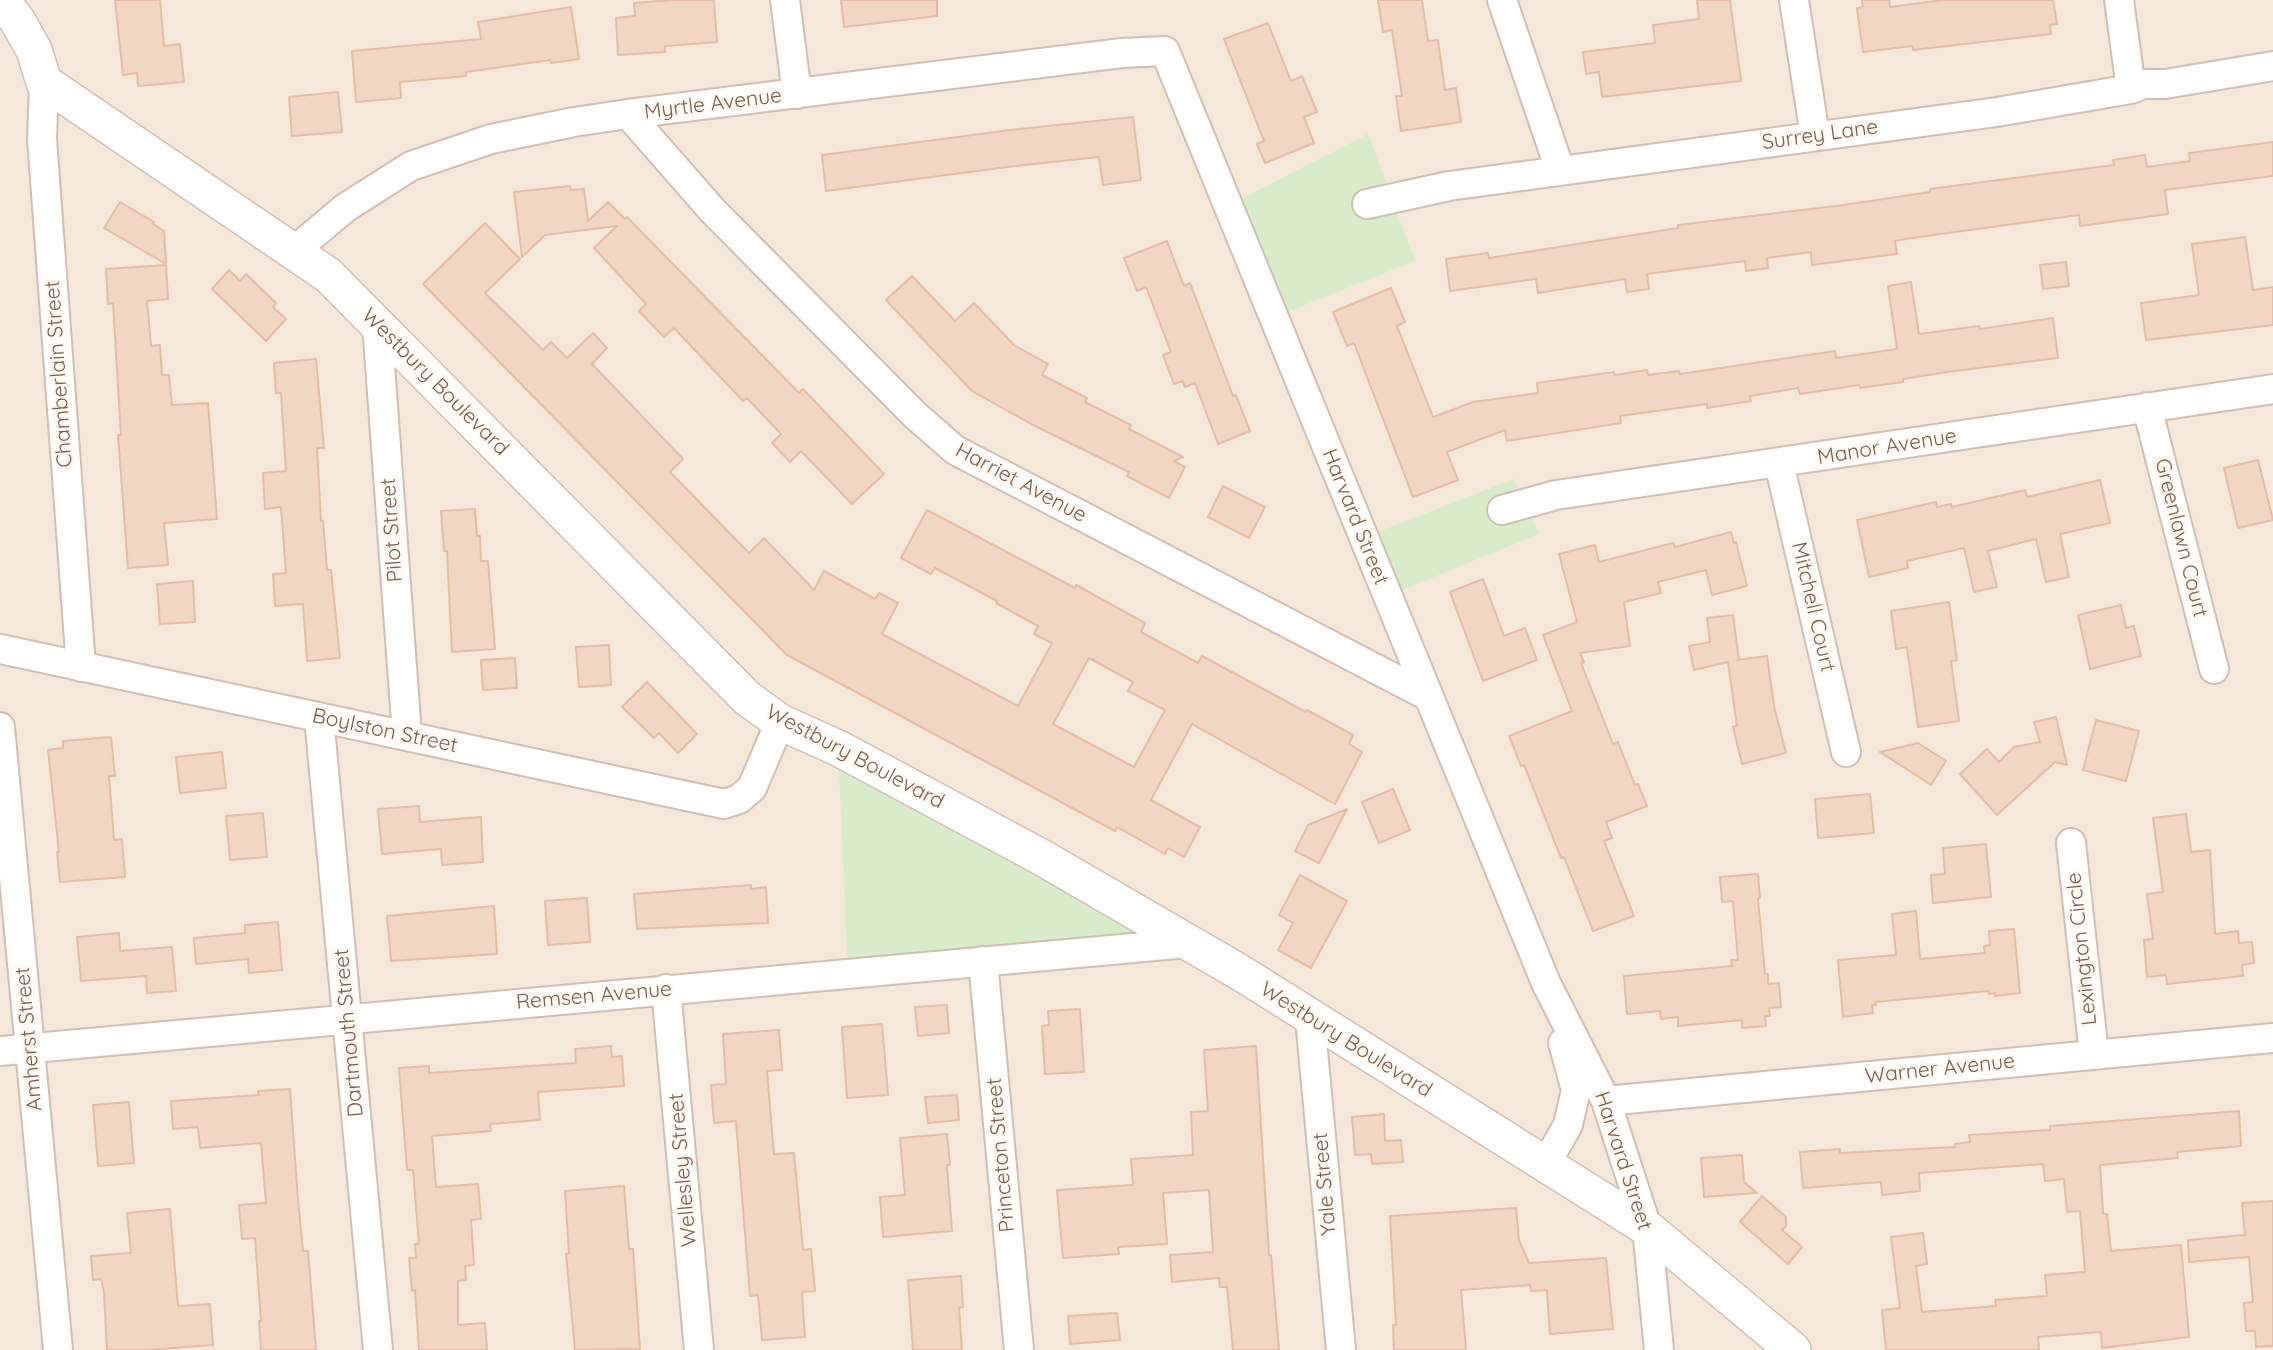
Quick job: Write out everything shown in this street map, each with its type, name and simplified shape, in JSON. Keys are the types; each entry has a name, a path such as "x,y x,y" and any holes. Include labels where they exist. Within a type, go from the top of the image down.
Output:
{"street":[{"path":"1,0 17,20 34,50 44,82"},
{"path":"785,0 797,94"},
{"path":"1502,0 1560,170"},
{"path":"1794,0 1815,136"},
{"path":"2119,0 2131,89"},
{"name":"Myrtle Avenue","path":"294,251 345,208 411,166 491,139 628,114 1108,55 1165,51"},
{"name":"Harvard Street","path":"1165,51 1546,983 1606,1101 1647,1228 1659,1350"},
{"name":"Surrey Lane","path":"1367,204 1449,186 1997,112 2131,89 2143,84 2165,84 2273,66"},
{"name":"Westbury Boulevard","path":"44,82 328,275 747,698 780,722 838,748 1041,857 1241,973 1310,1019 1647,1228 1793,1350"},
{"name":"Chamberlain Street","path":"44,82 42,139 81,667"},
{"name":"Harriet Avenue","path":"628,114 713,211 915,415 955,450 1428,696"},
{"name":"Pilot Street","path":"377,324 407,735"},
{"name":"Manor Avenue","path":"1502,510 1556,495 2273,389"},
{"name":"Greenlawn Court","path":"2147,407 2214,669"},
{"name":"Mitchell Court","path":"1779,463 1846,752"},
{"name":"Boylston Street","path":"0,649 723,804 739,799 751,788 780,722"},
{"name":"Dartmouth Street","path":"319,717 378,1350"},
{"name":"Amherst Street","path":"0,727 58,1350"},
{"name":"Lexington Circle","path":"2071,844 2094,1054"},
{"name":"Remsen Avenue","path":"0,1051 1188,943"},
{"name":"Princeton Street","path":"983,961 1019,1350"},
{"name":"Harvard Street","path":"1545,1165 1568,1125 1576,1090 1546,983"},
{"name":"Wellesley Street","path":"666,989 699,1350"},
{"name":"Yale Street","path":"1310,1019 1341,1350"},
{"name":"Warner Avenue","path":"1606,1101 2273,1038"}],"shaded area":[{"path":"0,0 2273,0 2273,1350 0,1350"}],"green space":[{"path":"1368,134 1415,261 1280,315 1235,202"},
{"path":"1514,479 1539,534 1392,594 1370,535"},
{"path":"838,748 1188,943 848,973"}],"building":[{"path":"115,0 160,0 164,46 180,44 184,82 138,86 137,73 123,75"},
{"path":"714,0 717,42 665,46 665,52 618,55 616,18 635,16 634,3"},
{"path":"841,0 937,0 937,16 844,27"},
{"path":"1378,0 1422,0 1428,41 1438,40 1445,90 1456,88 1461,122 1401,131 1396,96 1402,96 1392,30 1383,32"},
{"path":"1697,0 1730,0 1741,81 1602,97 1599,72 1586,74 1583,52 1655,43 1653,25 1699,19"},
{"path":"1862,0 1889,0 1890,7 1944,0 2053,0 2057,24 2050,25 2051,34 1913,50 1912,46 1863,52 1857,8 1863,7"},
{"path":"571,7 579,59 551,63 550,60 466,72 466,76 400,82 401,98 356,102 352,51 481,39 478,22"},
{"path":"1268,23 1291,81 1302,76 1317,112 1304,117 1314,143 1265,163 1257,144 1264,141 1224,39"},
{"path":"338,92 342,132 292,136 289,97"},
{"path":"1133,117 1141,180 1103,185 1099,157 826,191 822,155"},
{"path":"2273,142 2273,176 2165,190 2168,214 2080,226 2079,215 1912,238 1895,241 1897,254 1812,265 1811,252 1767,258 1768,268 1746,271 1745,261 1647,274 1649,289 1627,292 1625,279 1538,293 1536,279 1450,291 1446,259 1488,253 1489,258 1678,228 1678,225 1844,205 1930,192 1930,189 2114,165 2113,160 2145,155 2147,167 2190,161 2189,153"},
{"path":"570,186 571,190 584,189 588,221 608,202 625,219 627,217 799,393 803,389 884,474 852,504 801,451 790,462 772,443 781,434 747,398 743,401 674,328 664,337 639,311 646,304 594,248 617,226 545,235 522,257 514,192"},
{"path":"120,202 164,231 166,264 104,228"},
{"path":"485,223 520,259 485,293 543,350 551,342 567,358 593,333 607,348 592,364 683,459 670,472 749,553 764,538 814,590 824,571 875,599 879,593 898,603 882,634 1018,706 1052,643 1034,634 1038,626 996,603 997,601 935,568 931,574 901,558 927,510 1145,623 1141,632 1198,663 1202,656 1353,735 1349,744 1362,752 1335,804 1192,724 1151,800 1200,827 1184,857 1168,848 1165,854 1117,827 1115,831 787,655 423,284","holes":["1089,658 1133,682 1128,691 1165,710 1134,767 1053,724"]},
{"path":"2245,237 2253,290 2273,287 2273,325 2146,340 2141,303 2199,295 2192,244"},
{"path":"1167,241 1184,286 1190,283 1233,396 1236,395 1250,431 1218,444 1195,383 1185,387 1182,381 1174,384 1163,355 1171,352 1146,287 1137,291 1124,258"},
{"path":"2066,262 2069,286 2043,289 2040,265"},
{"path":"166,265 168,299 147,301 151,346 160,345 162,375 169,375 172,405 208,403 217,519 164,523 168,565 128,568 118,435 121,435 113,303 108,304 106,269"},
{"path":"229,270 240,281 246,274 276,303 273,307 286,319 266,341 212,289"},
{"path":"912,276 955,321 974,303 1014,345 1048,364 1042,375 1087,398 1085,402 1131,425 1129,429 1183,457 1174,461 1185,467 1169,498 1127,476 1129,472 1031,424 972,391 886,300"},
{"path":"1911,282 1919,334 1979,326 1980,329 2053,318 2058,358 1947,372 1860,388 1859,385 1800,394 1798,388 1750,396 1751,401 1620,416 1621,423 1507,441 1505,430 1447,452 1458,480 1413,497 1354,343 1347,346 1333,312 1391,288 1405,322 1397,326 1433,417 1473,402 1538,393 1537,383 1614,372 1615,375 1647,370 1648,375 1679,371 1680,374 1835,351 1836,358 1897,349 1888,286"},
{"path":"316,359 324,448 317,448 321,521 327,570 331,570 340,658 307,661 303,604 275,606 273,574 286,573 281,507 265,509 263,473 286,471 281,393 276,393 274,363"},
{"path":"2258,460 2273,520 2238,528 2224,468"},
{"path":"2100,480 2110,523 2060,534 2069,577 2046,582 2036,539 1988,551 1997,587 1974,592 1964,548 1907,561 1908,568 1869,577 1857,520 1936,502 1937,507 1951,504 1952,507 2025,490 2027,497"},
{"path":"1223,486 1265,507 1249,538 1208,517"},
{"path":"475,509 481,561 488,561 495,649 452,652 447,551 444,551 441,511"},
{"path":"1731,532 1747,586 1712,595 1706,570 1658,582 1661,593 1624,602 1630,646 1580,653 1584,662 1581,663 1613,744 1618,742 1635,785 1638,784 1647,806 1606,822 1612,838 1604,841 1634,916 1593,931 1564,857 1561,858 1524,765 1521,766 1509,736 1572,711 1543,635 1577,622 1559,554 1595,545 1599,562 1673,543 1675,547"},
{"path":"1483,579 1504,636 1525,628 1537,660 1483,681 1450,592"},
{"path":"193,581 195,622 160,624 157,584"},
{"path":"1949,602 1957,660 1951,661 1959,721 1918,727 1907,647 1896,649 1891,611"},
{"path":"2121,605 2126,628 2134,626 2141,656 2090,669 2078,615"},
{"path":"1733,615 1739,660 1767,656 1774,706 1786,753 1742,764 1733,727 1737,726 1728,662 1694,670 1689,646 1710,642 1707,618"},
{"path":"609,645 611,685 579,687 576,647"},
{"path":"515,658 517,688 483,690 481,660"},
{"path":"647,682 697,734 678,753 659,733 654,738 622,707"},
{"path":"2056,717 2067,765 2055,762 1997,815 1960,774 1987,749 1999,762 2014,747 2040,742 2034,722"},
{"path":"2096,720 2139,731 2126,781 2083,770"},
{"path":"111,737 115,776 109,776 114,840 122,839 125,877 60,882 48,750 63,748 63,741"},
{"path":"1918,743 1946,761 1931,785 1880,752"},
{"path":"222,752 226,788 180,793 176,757"},
{"path":"1393,789 1410,830 1379,843 1362,802"},
{"path":"1870,794 1874,833 1818,838 1815,799"},
{"path":"419,806 420,822 481,817 483,862 442,865 441,849 382,854 378,809"},
{"path":"1347,809 1319,863 1295,851 1308,825"},
{"path":"263,813 267,857 230,860 226,816"},
{"path":"2186,814 2191,852 2210,850 2215,934 2238,931 2239,943 2252,942 2254,963 2242,965 2243,976 2167,984 2166,975 2147,977 2144,940 2153,939 2147,894 2163,892 2153,818"},
{"path":"1986,844 1991,897 1933,903 1931,875 1945,874 1943,848"},
{"path":"1758,874 1765,974 1768,974 1768,984 1779,983 1781,1007 1769,1008 1770,1016 1765,1016 1766,1026 1742,1028 1742,1020 1678,1026 1678,1017 1661,1019 1660,1011 1627,1014 1624,976 1732,966 1731,960 1738,960 1733,901 1722,902 1720,877"},
{"path":"1300,875 1347,901 1311,968 1278,950 1293,923 1279,915"},
{"path":"751,885 751,889 766,887 768,923 637,929 634,894"},
{"path":"587,898 590,942 548,945 545,901"},
{"path":"494,906 497,954 391,961 387,916"},
{"path":"1916,911 1920,959 1985,953 1984,946 1990,945 1989,931 2014,929 2020,993 1995,996 1995,993 1989,994 1989,991 1875,1002 1876,1005 1872,1005 1873,1013 1843,1017 1838,960 1896,955 1892,914"},
{"path":"278,922 282,970 249,973 248,959 196,964 194,938 245,933 245,925"},
{"path":"119,933 120,951 172,947 176,991 147,993 146,976 81,981 77,937"},
{"path":"947,1005 949,1033 918,1036 915,1007"},
{"path":"1080,1009 1084,1072 1045,1074 1042,1026 1049,1025 1048,1011"},
{"path":"882,1024 888,1095 847,1098 842,1027"},
{"path":"779,1030 782,1070 767,1071 774,1154 794,1153 803,1250 811,1249 815,1291 802,1292 805,1337 762,1340 758,1295 750,1296 736,1121 714,1123 711,1085 726,1084 723,1034"},
{"path":"611,1046 612,1057 622,1056 624,1086 538,1092 540,1120 490,1124 491,1131 432,1136 436,1187 478,1184 481,1219 471,1220 474,1265 465,1266 466,1280 458,1281 458,1325 485,1323 487,1350 419,1350 415,1290 412,1291 409,1258 416,1258 415,1244 419,1244 413,1170 407,1170 399,1068 429,1066 429,1073 576,1063 575,1049"},
{"path":"1256,1046 1269,1255 1279,1350 1233,1350 1227,1287 1220,1287 1219,1278 1172,1282 1170,1255 1213,1252 1209,1190 1163,1193 1167,1244 1118,1247 1119,1254 1063,1258 1057,1190 1133,1185 1131,1159 1193,1155 1191,1112 1208,1111 1204,1050"},
{"path":"290,1089 303,1251 308,1251 316,1350 261,1350 255,1238 242,1239 239,1205 266,1203 261,1143 200,1148 198,1127 173,1129 171,1101 259,1095 258,1091"},
{"path":"957,1095 959,1120 928,1123 925,1097"},
{"path":"129,1102 134,1163 98,1166 93,1105"},
{"path":"2239,1111 2241,1146 2177,1152 2178,1158 2100,1165 2103,1214 2107,1214 2111,1251 2181,1245 2189,1337 2102,1348 2101,1332 2038,1337 2039,1350 1886,1350 1882,1310 1900,1308 1891,1237 1923,1233 1927,1264 1916,1266 1922,1312 1996,1306 1995,1300 2047,1296 2045,1275 2085,1272 2080,1211 2067,1212 2064,1179 2045,1181 2043,1164 1919,1173 1920,1191 1882,1195 1881,1182 1803,1188 1800,1152 1840,1149 1840,1153 1955,1147 1955,1144 1970,1142 1969,1135 2050,1130 2050,1126"},
{"path":"1384,1114 1385,1141 1401,1140 1403,1162 1372,1164 1371,1154 1355,1155 1352,1117"},
{"path":"947,1134 952,1231 883,1237 880,1197 905,1195 900,1138"},
{"path":"1742,1155 1744,1182 1757,1193 1704,1197 1701,1158"},
{"path":"624,1186 629,1249 633,1249 640,1349 575,1350 566,1254 569,1254 565,1191"},
{"path":"1762,1196 1786,1217 1786,1226 1782,1230 1802,1247 1788,1264 1740,1222"},
{"path":"2273,1201 2273,1346 2256,1347 2255,1331 2246,1331 2244,1303 2253,1302 2249,1257 2189,1262 2188,1240 2245,1235 2242,1203"},
{"path":"1516,1208 1519,1240 1529,1263 1606,1258 1613,1329 1550,1334 1547,1290 1531,1291 1530,1285 1461,1290 1466,1350 1394,1350 1393,1325 1396,1325 1390,1216"},
{"path":"170,1209 178,1306 210,1304 213,1345 107,1350 104,1292 101,1279 93,1280 91,1256 131,1253 127,1213"},
{"path":"961,1276 963,1307 959,1308 962,1350 913,1350 908,1280"},
{"path":"1117,1313 1120,1340 1070,1344 1068,1316"}]}
